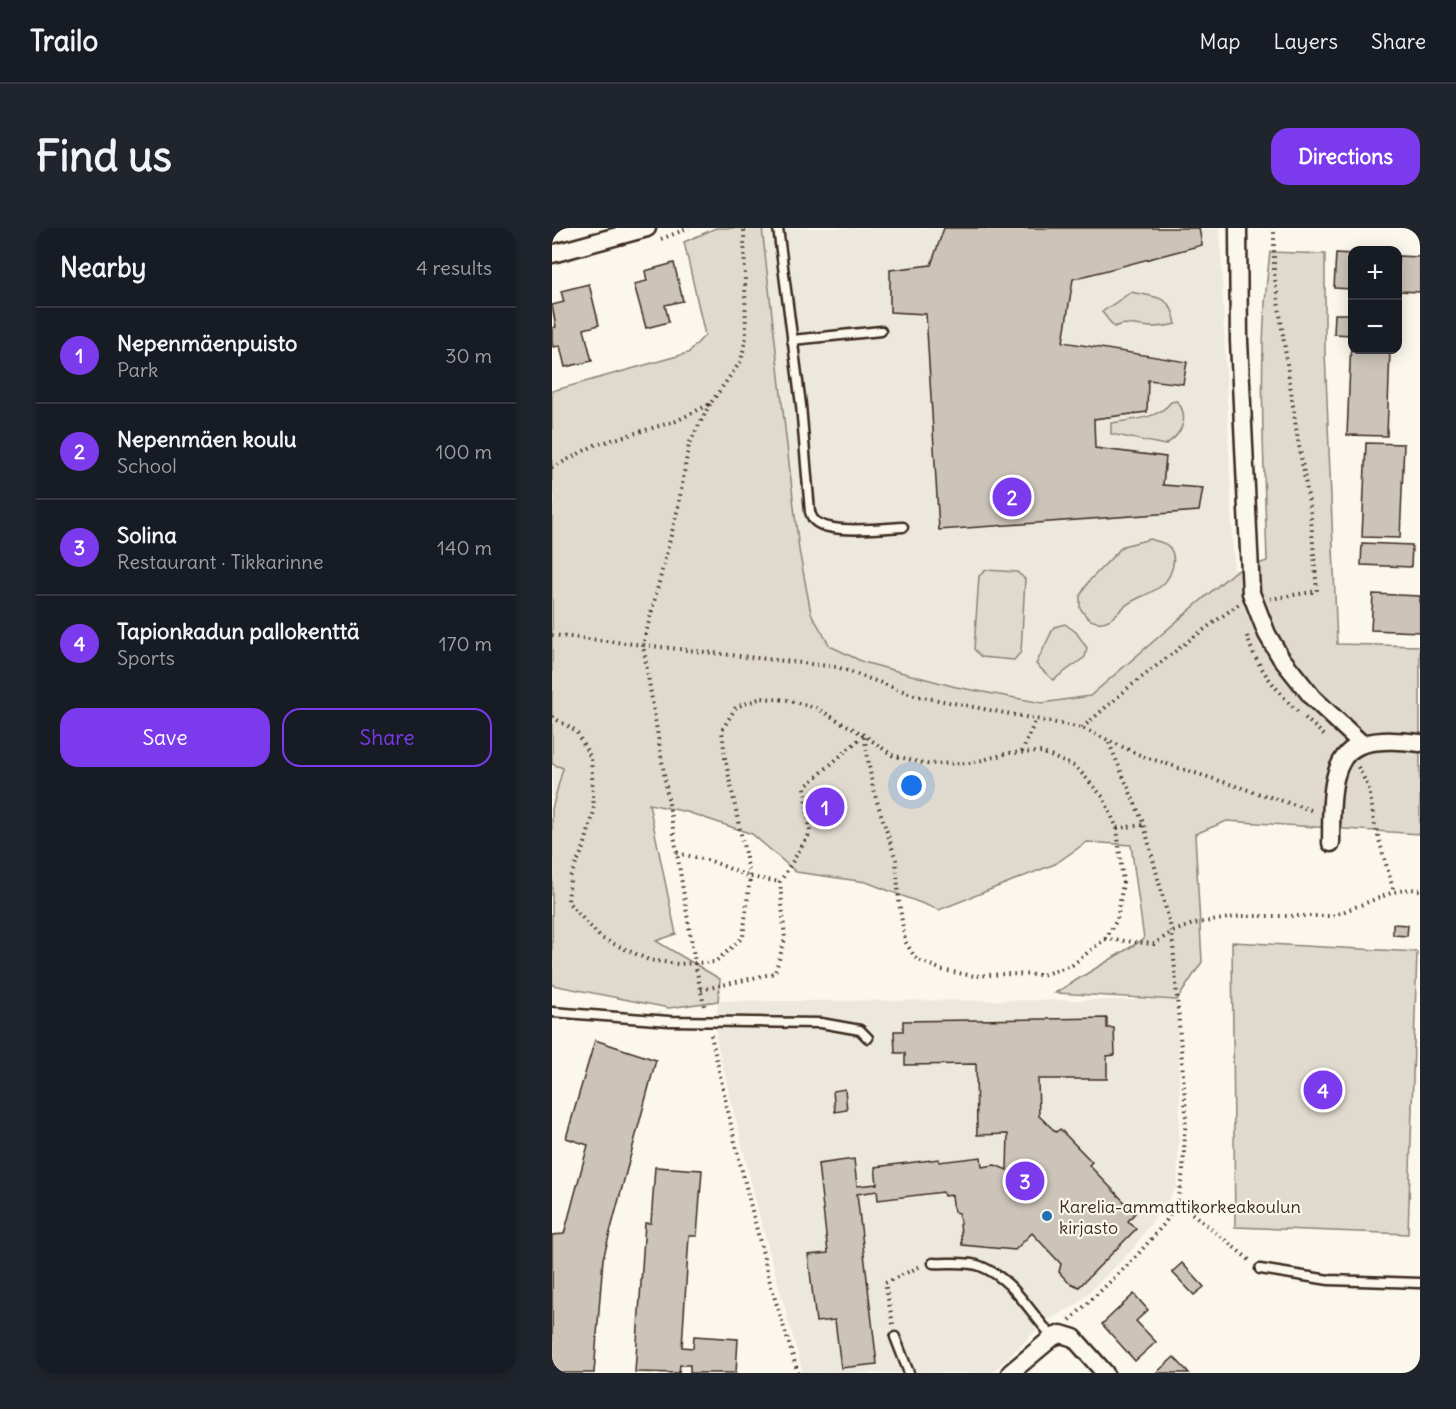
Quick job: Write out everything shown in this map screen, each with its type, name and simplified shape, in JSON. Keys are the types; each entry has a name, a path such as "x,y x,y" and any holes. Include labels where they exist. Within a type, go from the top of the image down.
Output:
{"street":[{"path":"552,254 623,231 647,228"},
{"path":"1238,228 1243,459 1251,593 1243,601 1295,678 1362,744"},
{"path":"1331,843 1336,773 1346,755 1362,744 1383,741 1420,743"},
{"path":"1010,1373 1053,1337 1061,1334 1074,1338 1105,1373"}],"lane":[{"path":"778,228 801,405 810,512 815,521 825,527 852,529 903,526"},
{"path":"792,340 881,331"},
{"path":"552,1012 708,1022 821,1023 860,1030 868,1038"},
{"path":"933,1263 978,1265 1004,1280 1022,1298 1053,1337"},
{"path":"1260,1269 1329,1280 1420,1283"},
{"path":"895,1337 909,1373"}],"path":[{"path":"744,228 747,319 741,362 710,404 689,444 678,508 643,645 695,963 735,1147 771,1286 798,1373"},
{"path":"1082,729 1146,674 1243,601 1317,591 1310,508 1274,272 1274,228"},
{"path":"552,468 595,445 676,421 710,404"},
{"path":"1241,616 1243,601"},
{"path":"1244,627 1250,649 1268,678 1291,704 1361,771 1369,788 1374,822 1394,892"},
{"path":"552,635 837,667 916,696 1082,729 1109,742 1175,767 1332,817"},
{"path":"552,717 576,731 591,758 594,811 584,847 570,877 568,902 601,938 649,960 678,964 715,962 743,937 750,877 725,758 722,730 736,707 761,698 787,700 816,708 864,735 892,755 927,764 971,764 1010,753 1041,752 1077,767 1103,797 1117,828 1123,883 1117,920 1105,939 1072,965 1042,975 974,976 942,970 916,959 905,941 896,860 873,789 864,735"},
{"path":"1022,752 1036,719"},
{"path":"701,990 775,973 785,939 780,882 810,833 806,787 864,735"},
{"path":"1069,1320 1133,1260 1164,1224 1178,1202 1183,1171 1186,1113 1172,932 1144,825 1109,742"},
{"path":"1117,828 1144,825"},
{"path":"677,853 711,861 750,877 780,882"},
{"path":"1105,939 1154,944 1172,932 1193,924 1240,916 1332,916 1394,892 1420,890"},
{"path":"1178,1202 1260,1269"},
{"path":"895,1337 885,1283 912,1269 933,1263"}],"shaded area":[{"path":"716,228 762,228 799,550 811,613 830,646 863,662 956,687 1042,703 1090,696 1234,572 1267,561 1263,368 1270,252 1325,254 1325,351 1337,644 1420,646 1420,834 1227,821 1195,834 1202,962 1177,1000 1055,993 1144,939 1131,845 1087,842 1055,864 939,910 866,882 796,872 752,834 687,812 649,804 676,934 656,941 720,979 718,1001 669,1008 552,985 552,809 563,768 552,764 552,391 688,353 705,335 684,242"},
{"path":"762,228 1220,228 1234,572 1090,697 1042,703 956,687 863,662 830,646 811,613 799,550"},
{"path":"1131,292 1166,302 1171,307 1176,324 1155,327 1125,324 1114,327 1102,312"},
{"path":"1177,401 1184,420 1180,431 1165,445 1111,434 1111,423 1151,416 1171,402"},
{"path":"1150,539 1167,545 1173,555 1173,567 1165,582 1128,604 1107,621 1097,622 1089,619 1080,608 1080,596 1089,581 1123,546"},
{"path":"986,570 1017,572 1025,579 1021,652 1014,660 981,657 974,649 979,576"},
{"path":"1065,624 1076,632 1087,648 1085,657 1053,680 1036,664 1054,627"},
{"path":"552,764 564,768 552,809"},
{"path":"1232,942 1417,952 1408,1234 1235,1227"},
{"path":"1177,1000 1180,1099 1177,1187 1131,1251 1076,1305 1048,1320 991,1373 803,1373 760,1218 716,1039 718,1001"}],"building":[{"path":"944,228 1199,228 1202,245 1073,279 1063,342 1187,362 1183,384 1148,380 1147,412 1094,419 1095,448 1166,457 1163,485 1203,488 1199,511 939,530 926,314 890,312 890,270 931,265"},
{"path":"1336,253 1348,254 1348,289 1334,288"},
{"path":"1402,256 1420,257 1420,292 1402,291"},
{"path":"674,263 683,301 665,305 669,322 646,328 634,284 647,281 645,271"},
{"path":"589,284 599,325 584,329 592,361 565,367 560,346 553,347 552,328 556,327 552,305 564,302 561,291"},
{"path":"1335,314 1348,314 1348,335 1334,334"},
{"path":"1350,354 1390,354 1387,436 1347,435"},
{"path":"1366,443 1404,444 1400,538 1362,537"},
{"path":"1362,543 1412,545 1411,567 1361,565"},
{"path":"1373,594 1420,596 1420,632 1371,630"},
{"path":"1393,924 1408,925 1407,936 1393,935"},
{"path":"1107,1018 1107,1028 1114,1028 1115,1055 1107,1056 1107,1079 1038,1079 1039,1116 1056,1132 1060,1129 1092,1162 1089,1165 1135,1213 1128,1221 1136,1229 1079,1287 1068,1282 1059,1272 1061,1264 1032,1233 1015,1250 962,1245 959,1213 954,1212 952,1195 944,1196 943,1192 878,1200 877,1191 857,1194 877,1364 841,1368 835,1320 816,1322 808,1255 828,1253 818,1164 854,1159 857,1186 877,1184 875,1167 939,1159 939,1162 981,1157 982,1167 995,1165 1007,1170 1008,1134 977,1135 976,1064 905,1065 905,1053 895,1053 894,1031 903,1031 903,1021"},
{"path":"595,1040 656,1060 603,1259 594,1373 552,1373 552,1235 564,1234 588,1145 566,1138"},
{"path":"845,1089 847,1110 835,1112 833,1091"},
{"path":"655,1167 702,1170 697,1236 689,1236 682,1347 693,1348 694,1336 738,1339 736,1373 690,1373 690,1365 680,1365 679,1373 635,1372 645,1223 651,1223"},
{"path":"1182,1263 1204,1287 1194,1295 1172,1272"},
{"path":"1134,1294 1148,1310 1136,1321 1156,1342 1135,1361 1102,1324"},
{"path":"1174,1357 1189,1373 1156,1373"}],"place":[{"name":"Nepenmäen koulu","path":"1012,497"},
{"name":"Nepenmäenpuisto","path":"825,807"},
{"name":"Tapionkadun pallokenttä","path":"1323,1090"},
{"name":"Solina","path":"1025,1181"},
{"name":"Karelia-ammattikorkeakoulun kirjasto","path":"1047,1216"}]}
